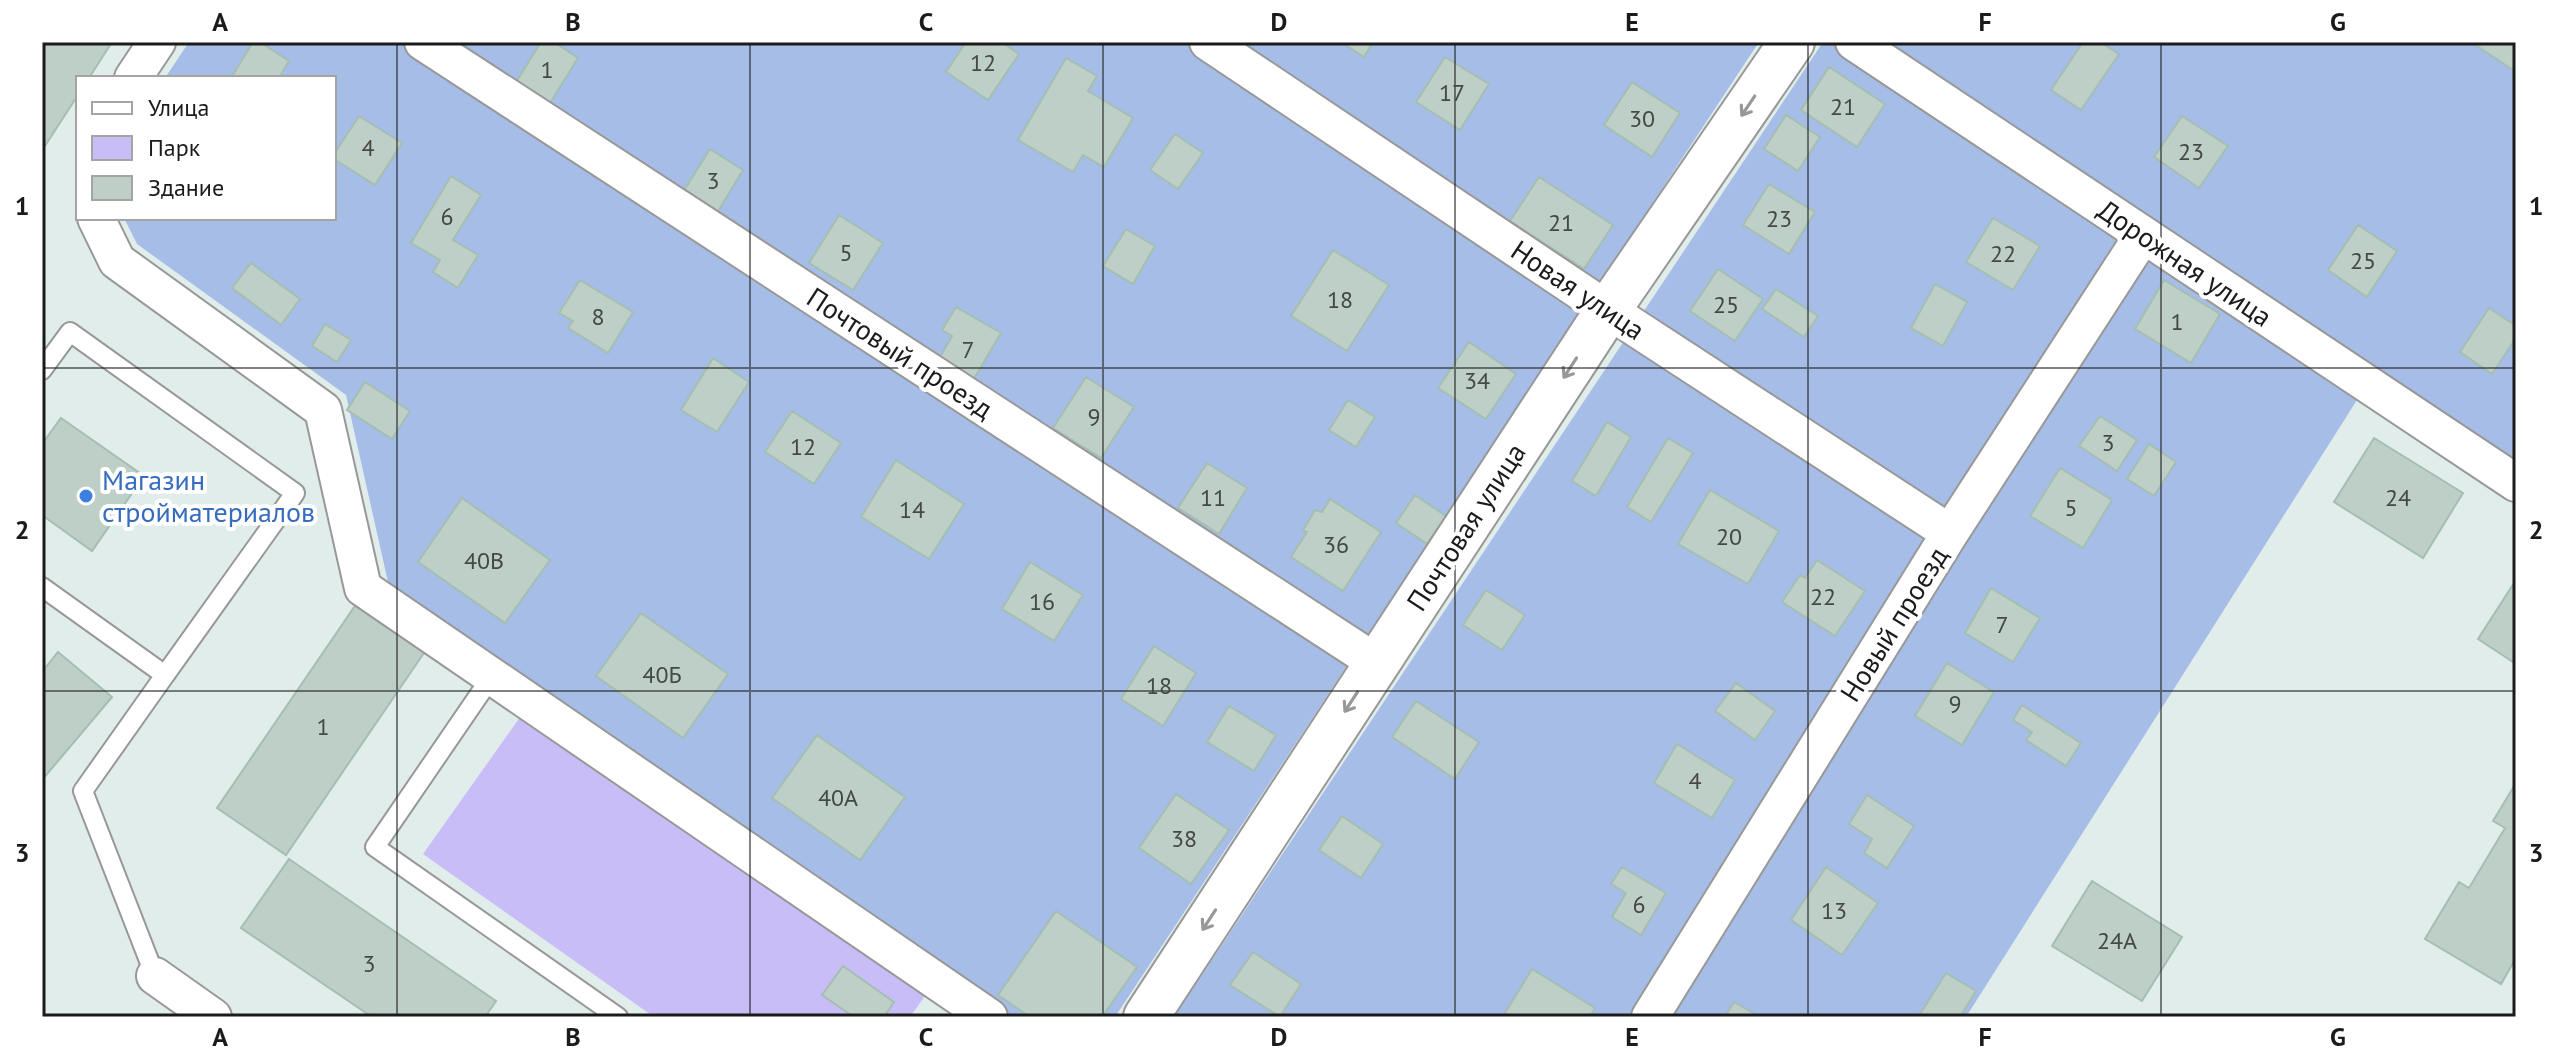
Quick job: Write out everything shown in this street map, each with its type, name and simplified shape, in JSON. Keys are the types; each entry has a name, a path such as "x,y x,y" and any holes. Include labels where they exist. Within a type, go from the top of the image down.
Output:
{"street":[{"path":"134,76 157,42"},
{"name":"Почтовый проезд","path":"423,42 1377,663"},
{"name":"Новая улица","path":"1208,42 1608,310 1950,533"},
{"name":"Почтовая улица","path":"1146,1017 1608,310 1792,42"},
{"name":"Дорожная улица","path":"1854,42 2516,483"},
{"path":"97,220 117,261 323,410 363,588 965,1010"},
{"name":"Новый проезд","path":"1650,1017 1950,533 2143,235"},
{"path":"155,976 213,1017"}],"lane":[{"path":"43,366 70,332 295,493 83,791 155,976"},
{"path":"42,587 165,675"},
{"path":"492,676 375,847 618,1017"}],"shaded area":[{"path":"189,42 1759,42 1115,1017 1012,1017 388,582 346,395 137,244 125,220 336,220 336,76 166,76"},
{"path":"1823,42 2516,42 2516,462 2376,370 1966,1017 1174,1017"}],"green space":[{"path":"523,713 925,996 910,1017 654,1017 423,854"}],"building":[{"path":"42,42 112,42 90,76 76,76 76,98 43,149"},
{"path":"253,42 260,42 289,61 280,76 232,76"},
{"path":"541,42 554,42 578,58 550,103 516,82"},
{"path":"966,42 1001,42 1019,54 988,100 946,72"},
{"path":"1341,42 1373,42 1364,57"},
{"path":"2083,42 2100,42 2119,54 2081,110 2051,90"},
{"path":"2471,42 2516,42 2516,72"},
{"path":"1445,57 1489,84 1460,130 1416,102"},
{"path":"1066,58 1097,76 1088,91 1133,118 1104,167 1083,155 1073,172 1018,140"},
{"path":"1829,67 1885,104 1857,147 1801,110"},
{"path":"1632,82 1680,113 1652,157 1604,125"},
{"path":"1786,115 1820,137 1798,171 1764,149"},
{"path":"359,116 402,143 375,185 336,160 336,151"},
{"path":"2182,116 2228,146 2199,188 2154,157"},
{"path":"1175,134 1203,153 1178,189 1150,170"},
{"path":"710,149 743,170 717,213 683,192"},
{"path":"451,176 481,195 453,240 478,255 458,288 433,272 440,260 411,243"},
{"path":"1539,177 1613,225 1584,269 1510,221"},
{"path":"1769,184 1815,212 1789,254 1743,225"},
{"path":"839,215 883,243 853,290 809,263"},
{"path":"1993,218 2040,246 2013,290 1966,262"},
{"path":"2358,225 2397,251 2367,297 2328,270"},
{"path":"1126,229 1155,246 1133,284 1103,266"},
{"path":"1333,250 1389,285 1347,351 1291,316"},
{"path":"251,263 300,299 281,325 232,288"},
{"path":"1718,269 1763,299 1735,341 1690,311"},
{"path":"580,280 633,312 608,353 568,328 573,321 559,313"},
{"path":"2164,280 2220,314 2191,363 2135,329"},
{"path":"1935,284 1967,302 1943,346 1911,328"},
{"path":"1776,289 1818,316 1804,337 1762,309"},
{"path":"956,307 1001,333 971,384 936,364 952,336 942,330"},
{"path":"2489,308 2516,326 2516,338 2492,374 2460,352"},
{"path":"325,324 351,340 337,362 312,346"},
{"path":"1469,342 1516,374 1486,419 1438,388"},
{"path":"713,358 749,382 717,432 681,410"},
{"path":"1086,377 1134,407 1101,458 1053,428"},
{"path":"365,382 410,411 392,439 347,410"},
{"path":"1348,400 1375,417 1356,447 1329,430"},
{"path":"792,411 841,443 814,484 765,452"},
{"path":"2100,416 2137,440 2117,471 2079,446"},
{"name":"Магазин стройматериалов","path":"61,418 144,476 92,551 42,515 42,444"},
{"path":"1607,422 1631,437 1596,496 1572,481"},
{"path":"1668,438 1693,453 1651,522 1627,507"},
{"path":"2374,438 2463,493 2423,558 2334,502"},
{"path":"2149,444 2176,462 2154,496 2127,479"},
{"path":"896,460 964,504 929,559 861,517"},
{"path":"1207,463 1247,488 1219,534 1178,508"},
{"path":"2060,468 2112,500 2083,548 2030,516"},
{"path":"1710,490 1779,531 1748,584 1678,544"},
{"path":"1415,495 1446,516 1427,544 1396,523"},
{"path":"462,498 550,560 505,623 418,562"},
{"path":"1330,499 1381,532 1343,591 1291,557 1307,532 1303,530 1315,510 1322,512"},
{"path":"1817,560 1865,591 1835,636 1782,602 1800,575 1805,578"},
{"path":"1030,562 1083,595 1054,641 1002,609"},
{"path":"2516,580 2516,664 2478,639"},
{"path":"1991,588 2040,618 2013,662 1965,633"},
{"path":"1486,590 1525,615 1502,650 1463,625"},
{"path":"359,600 428,647 286,855 217,808"},
{"path":"641,613 728,674 683,738 596,676"},
{"path":"1154,646 1196,673 1163,726 1121,699"},
{"path":"58,652 112,697 42,780 42,672"},
{"path":"1947,663 1994,692 1962,745 1915,716"},
{"path":"1736,683 1775,711 1755,740 1715,711"},
{"path":"1416,701 1479,742 1455,779 1392,737"},
{"path":"2022,705 2081,743 2066,766 2026,740 2032,732 2013,720"},
{"path":"1229,706 1276,735 1254,771 1207,742"},
{"path":"817,735 905,797 860,860 772,798"},
{"path":"1677,744 1735,780 1712,818 1654,783"},
{"path":"2516,783 2516,958 2501,984 2425,939 2459,882 2469,888 2505,828 2493,821"},
{"path":"1176,794 1229,830 1191,884 1139,848"},
{"path":"1867,795 1914,826 1887,868 1864,853 1872,839 1849,824"},
{"path":"1342,816 1383,844 1361,878 1319,850"},
{"path":"289,859 496,1001 485,1017 372,1017 241,928"},
{"path":"1622,867 1666,893 1641,935 1612,917 1626,893 1611,884"},
{"path":"1826,867 1878,903 1842,955 1791,920"},
{"path":"2092,881 2182,937 2142,1001 2052,946"},
{"path":"1056,911 1137,967 1102,1017 1030,1017 998,995"},
{"path":"1253,952 1301,984 1280,1017 1230,985"},
{"path":"843,966 894,1002 884,1017 854,1017 822,995"},
{"path":"1532,969 1595,1008 1590,1017 1512,1017 1505,1013"},
{"path":"1946,973 1976,991 1960,1017 1925,1017 1920,1014"},
{"path":"1734,1002 1760,1017 1725,1017"}],"place":[{"name":"Магазин стройматериалов","path":"86,496"}]}
